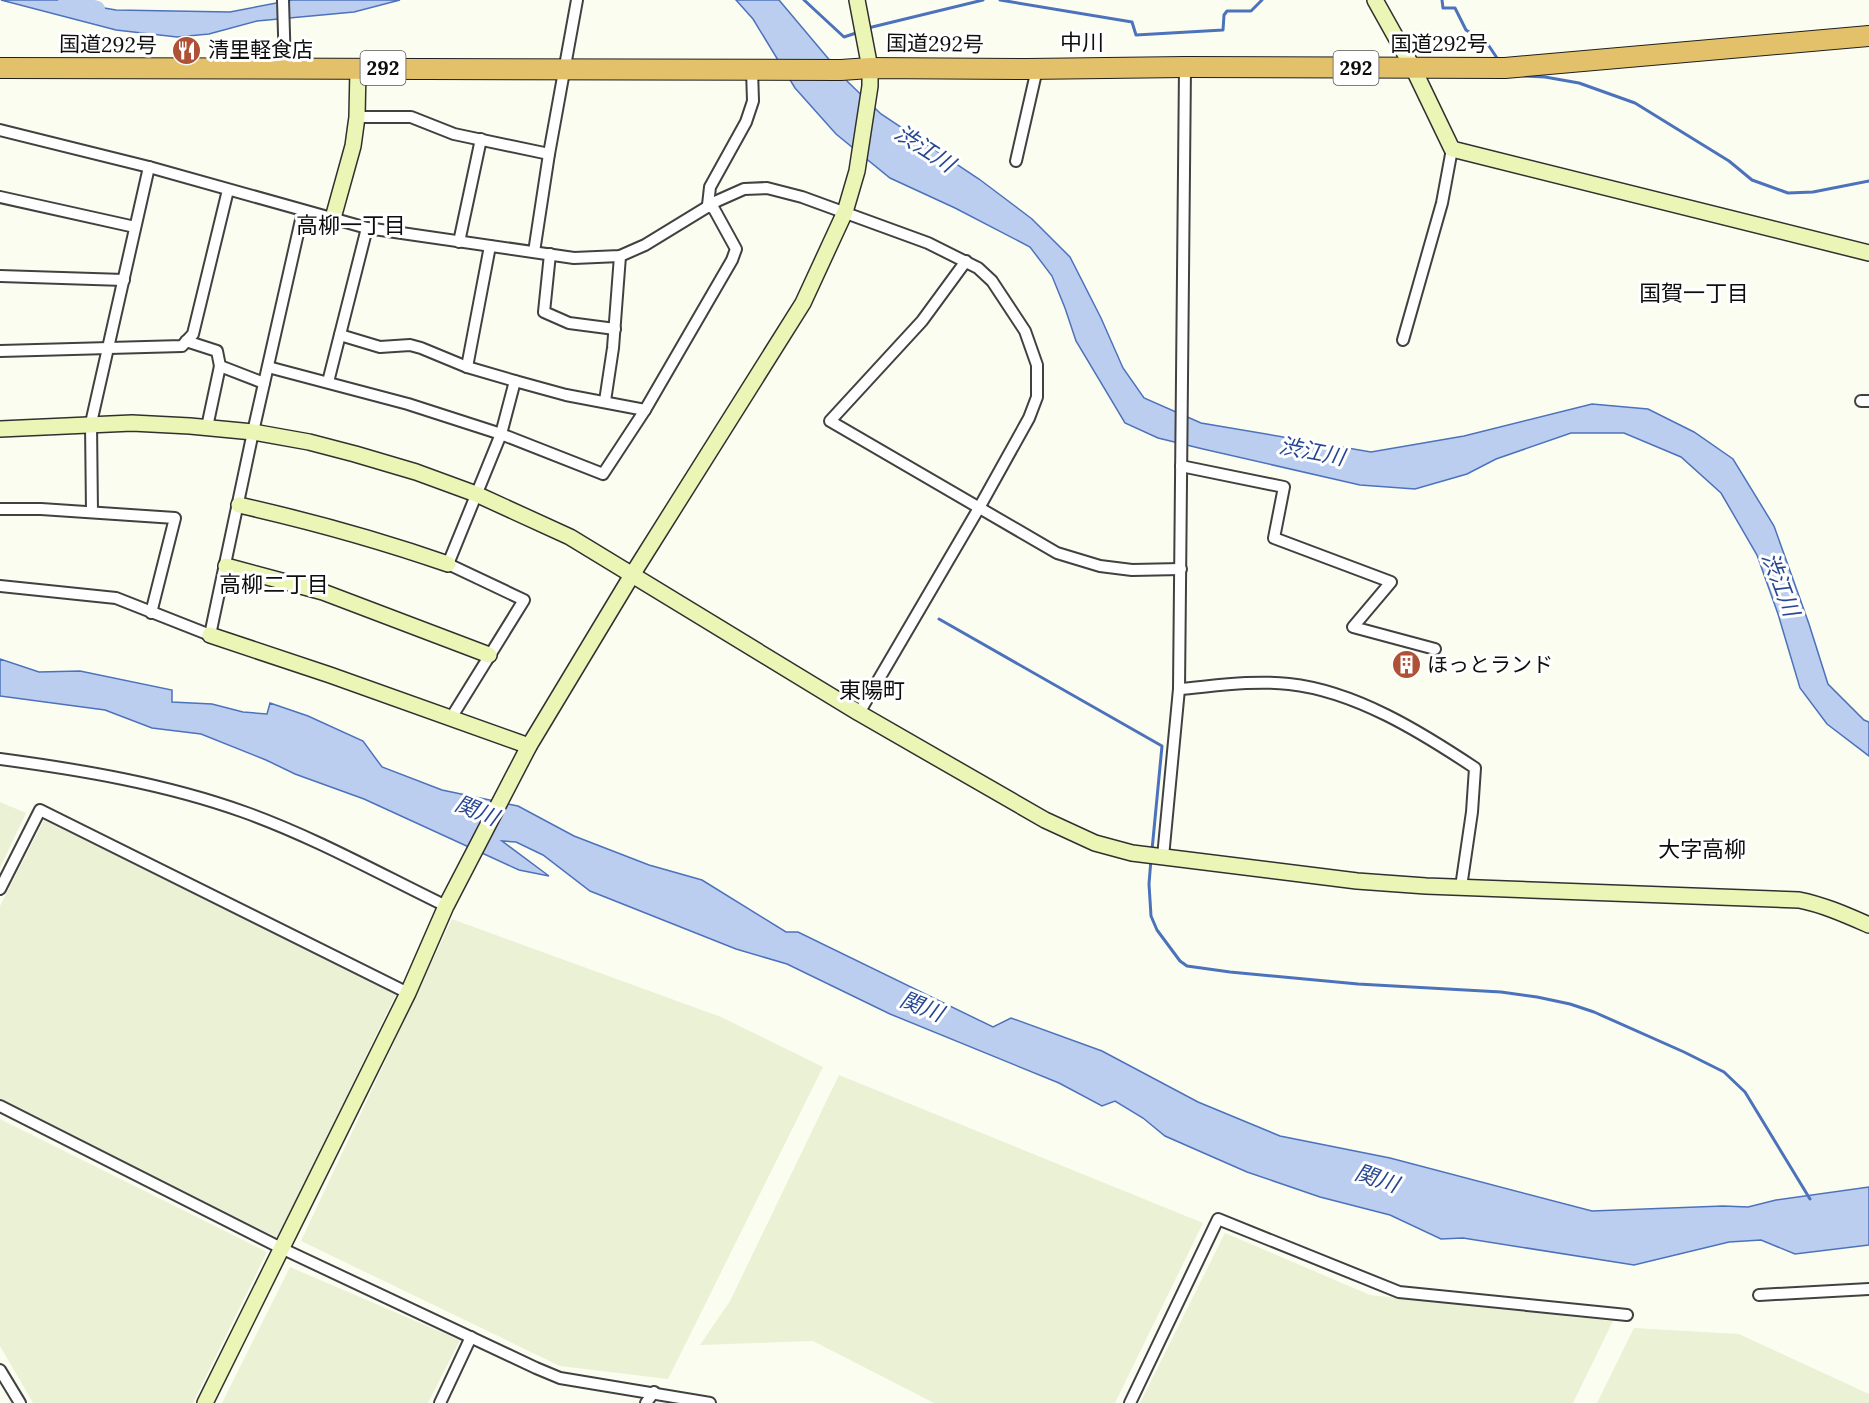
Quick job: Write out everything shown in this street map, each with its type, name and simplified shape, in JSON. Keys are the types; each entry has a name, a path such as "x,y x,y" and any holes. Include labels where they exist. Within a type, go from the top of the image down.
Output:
{"highway":[{"name":"国道292号","path":"0,68 841,70 870,77 1037,69 1505,68 1869,36"}],"street":[{"path":"283,0 285,68"},
{"path":"534,252 577,0"},
{"path":"205,1403 408,993 446,906 527,751 632,575 803,303 845,212 857,171 870,77 857,0"},
{"path":"1376,0 1413,68 1452,149 1443,203 1403,340"},
{"path":"1163,857 1179,689 1185,67"},
{"path":"333,218 353,146 357,117 358,68"},
{"path":"1016,161 1037,69"},
{"path":"708,206 710,187 746,122 759,70"},
{"path":"357,117 411,117 454,134 549,154"},
{"path":"0,130 149,167 367,228 574,258 620,256 645,245 708,206 744,189 767,188 802,197 928,243 978,268 992,281 1012,308 1025,331 1037,365 1037,397 979,508 859,713"},
{"path":"459,242 481,140"},
{"path":"1452,149 1869,253"},
{"path":"92,512 91,423 149,167"},
{"path":"0,351 182,346 193,334 228,190"},
{"path":"0,197 135,227"},
{"path":"268,367 328,382 501,434 603,474 645,410 732,260 736,249 714,208 708,206"},
{"path":"210,635 303,211"},
{"path":"328,382 367,228"},
{"path":"467,367 490,246"},
{"path":"550,254 544,312 568,323 615,329"},
{"path":"605,401 615,329 620,256"},
{"path":"966,261 922,321 831,421 1057,553 1100,566 1132,570 1181,569"},
{"path":"0,276 123,280"},
{"path":"340,335 380,347 410,345 467,367 515,381 566,395 645,410"},
{"path":"186,341 217,351 220,366 207,427"},
{"path":"220,366 264,383"},
{"path":"448,564 501,434 515,381"},
{"path":"0,429 91,423 132,423 253,432 309,442 355,454 416,472 477,494 570,537 859,713 1045,820 1095,843 1132,853 1357,881 1461,888 1799,900 1841,912 1869,925"},
{"path":"1181,466 1284,486 1274,538 1391,582 1353,627 1435,649"},
{"path":"239,505 387,543 448,564 524,600 451,718"},
{"path":"0,509 41,508 175,518 151,613"},
{"path":"226,566 323,592 489,655"},
{"path":"0,586 116,598 210,635 451,718 527,751"},
{"path":"1179,689 1260,682 1291,684 1318,690 1361,704 1407,725 1475,768 1472,812 1461,888"},
{"path":"0,759 51,766 169,790 242,811 281,826 446,906"},
{"path":"0,889 40,810 408,993"},
{"path":"0,1107 281,1248 560,1378 710,1403"},
{"path":"1130,1403 1218,1219 1399,1292 1627,1315"},
{"path":"1759,1294 1869,1289"},
{"path":"440,1403 471,1337"},
{"path":"0,1370 20,1403"},
{"path":"646,1403 654,1392"}],"green space":[{"path":"0,802 26,813 0,868"},
{"path":"44,820 396,994 278,1238 0,1099 0,906"},
{"path":"452,919 721,1017 823,1067 668,1379 560,1366 301,1241"},
{"path":"839,1075 1203,1223 1115,1403 934,1403 813,1341 700,1345 730,1301"},
{"path":"0,1119 267,1252 193,1403 33,1403 0,1346"},
{"path":"1225,1233 1370,1295 1613,1321 1573,1403 1140,1403"},
{"path":"290,1267 460,1340 428,1403 222,1403"},
{"path":"1634,1328 1739,1334 1869,1394 1869,1403 1597,1403"}],"water":[{"path":"1,0 57,0 116,10 230,12 292,0 400,0 354,12 257,21 209,34 177,37 116,30"},
{"path":"736,0 779,0 848,82 881,114 979,179 1032,219 1070,257 1123,368 1144,398 1201,423 1371,452 1464,436 1592,404 1648,409 1694,432 1733,459 1774,526 1828,684 1864,720 1869,722 1869,756 1827,724 1800,688 1778,614 1757,555 1721,493 1681,457 1624,433 1571,433 1496,459 1467,474 1415,489 1360,485 1158,438 1125,423 1076,341 1052,276 1030,247 955,208 890,178 836,134 795,88 753,19"},
{"name":"関川","path":"0,659 39,672 80,671 172,690 172,702 212,704 243,712 267,714 270,703 308,716 363,741 382,767 442,790 518,806 574,836 649,865 702,880 786,932 798,932 993,1027 1011,1018 1102,1051 1198,1102 1280,1136 1390,1158 1592,1211 1748,1207 1776,1200 1869,1187 1869,1245 1795,1254 1761,1240 1729,1242 1634,1265 1463,1238 1441,1239 1390,1215 1320,1197 1247,1172 1165,1136 1143,1118 1115,1101 1102,1106 1059,1083 890,1014 787,964 736,949 590,891 543,855 516,842 502,841 549,876 519,870 364,799 295,774 201,734 152,728 105,710 0,696"}],"waterway":[{"name":"渋江川","path":"66,0 97,9"},
{"path":"804,0 844,37 859,32"},
{"path":"868,28 983,0"},
{"path":"1000,0 1132,22 1136,35 1223,30 1224,15 1227,11 1251,11 1262,0"},
{"path":"1442,0 1443,8 1455,8 1466,30 1487,43 1499,61"},
{"path":"1524,76 1579,83 1635,103 1729,161 1752,180 1788,193 1813,192 1869,181"},
{"path":"939,619 1162,746 1152,850"},
{"path":"1151,859 1149,884 1151,916 1157,930 1180,961 1187,966 1358,984 1501,992 1570,1004 1594,1012 1724,1072 1745,1092 1810,1199"}],"place":[{"name":"清里軽食店","path":"187,50"},
{"name":"ほっとランド","path":"1406,665"}],"district":[{"name":"中川","path":"1082,42"},
{"name":"高柳一丁目","path":"351,225"},
{"name":"国賀一丁目","path":"1694,293"},
{"name":"高柳二丁目","path":"274,584"},
{"name":"東陽町","path":"872,690"},
{"name":"大字高柳","path":"1702,849"}]}
